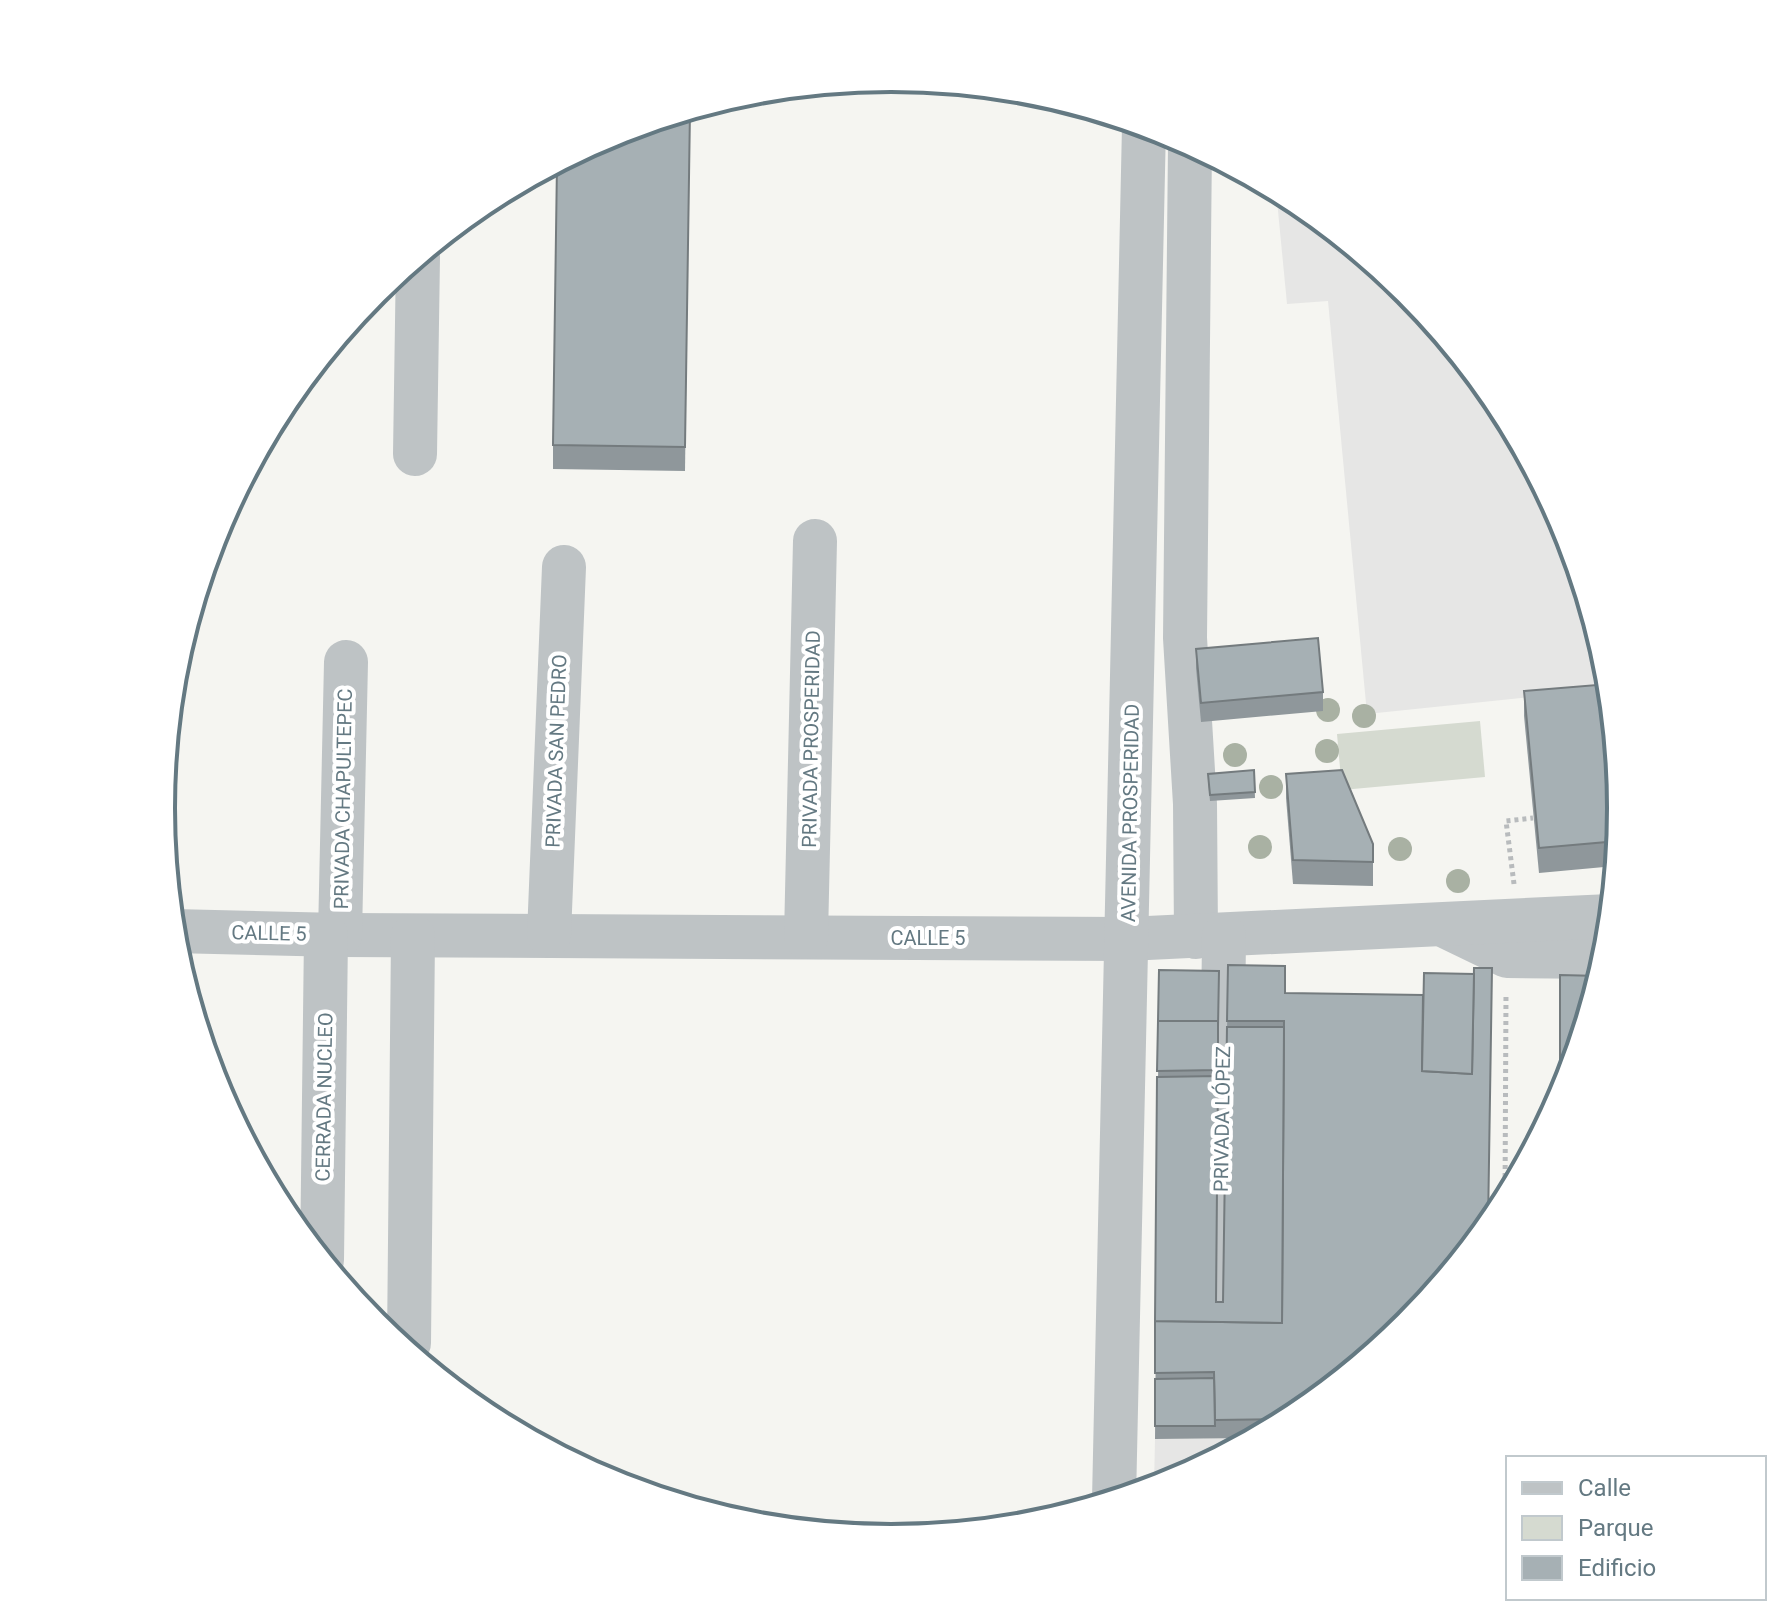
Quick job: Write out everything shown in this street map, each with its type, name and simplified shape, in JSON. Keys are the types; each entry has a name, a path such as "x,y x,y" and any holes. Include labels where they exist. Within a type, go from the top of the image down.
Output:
{"street":[{"name":"AVENIDA PROSPERIDAD","path":"1114,1488 1144,139"},
{"name":"PRIVADA LÓPEZ","path":"1190,158 1185,638 1195,804 1210,937 1220,1301"},
{"path":"415,454 418,271"},
{"name":"PRIVADA PROSPERIDAD","path":"806,937 815,541"},
{"name":"PRIVADA SAN PEDRO","path":"549,935 564,567"},
{"name":"PRIVADA CHAPULTEPEC","path":"333,935 346,662"},
{"name":"CALLE 5","path":"1512,938 1598,919"},
{"name":"CALLE 5","path":"186,931 413,936 1127,939 1443,925 1592,954"},
{"name":"CERRADA NUCLEO","path":"323,1243 333,935"},
{"path":"409,1337 413,936"}],"path":[{"path":"1506,1174 1512,938 1506,821 1533,818"}],"shaded area":[{"path":"1278,206 1327,240 1397,302 1459,372 1486,410 1533,491 1552,534 1583,623 1597,690 1367,714 1328,301 1287,304"},
{"path":"1230,1438 1154,1473 1155,1439"}],"green space":[{"path":"1480,721 1485,777 1342,790 1337,734"}],"building":[{"path":"690,121 685,447 553,445 557,175 617,147"},
{"path":"1318,638 1323,692 1201,703 1196,649"},
{"path":"1596,685 1605,761 1606,842 1539,848 1524,691"},
{"path":"1254,770 1255,792 1210,795 1208,774"},
{"path":"1342,770 1373,844 1373,862 1293,860 1286,774"},
{"path":"1228,965 1285,966 1285,993 1423,995 1422,1071 1472,1074 1474,968 1492,968 1488,1202 1459,1244 1397,1314 1327,1376 1263,1419 1215,1420 1214,1372 1155,1373 1155,1321 1282,1323 1284,1021 1227,1021"},
{"path":"1159,970 1219,971 1218,1027 1218,1021 1158,1021"},
{"path":"1424,973 1474,974 1472,1074 1422,1071"},
{"path":"1560,975 1587,976 1569,1038 1560,1061"},
{"path":"1158,1021 1218,1021 1218,1070 1157,1071"},
{"path":"1227,1027 1284,1027 1282,1323 1155,1321 1157,1077 1218,1076 1216,1302 1223,1302"},
{"path":"1214,1378 1215,1426 1155,1426 1155,1379"}]}
